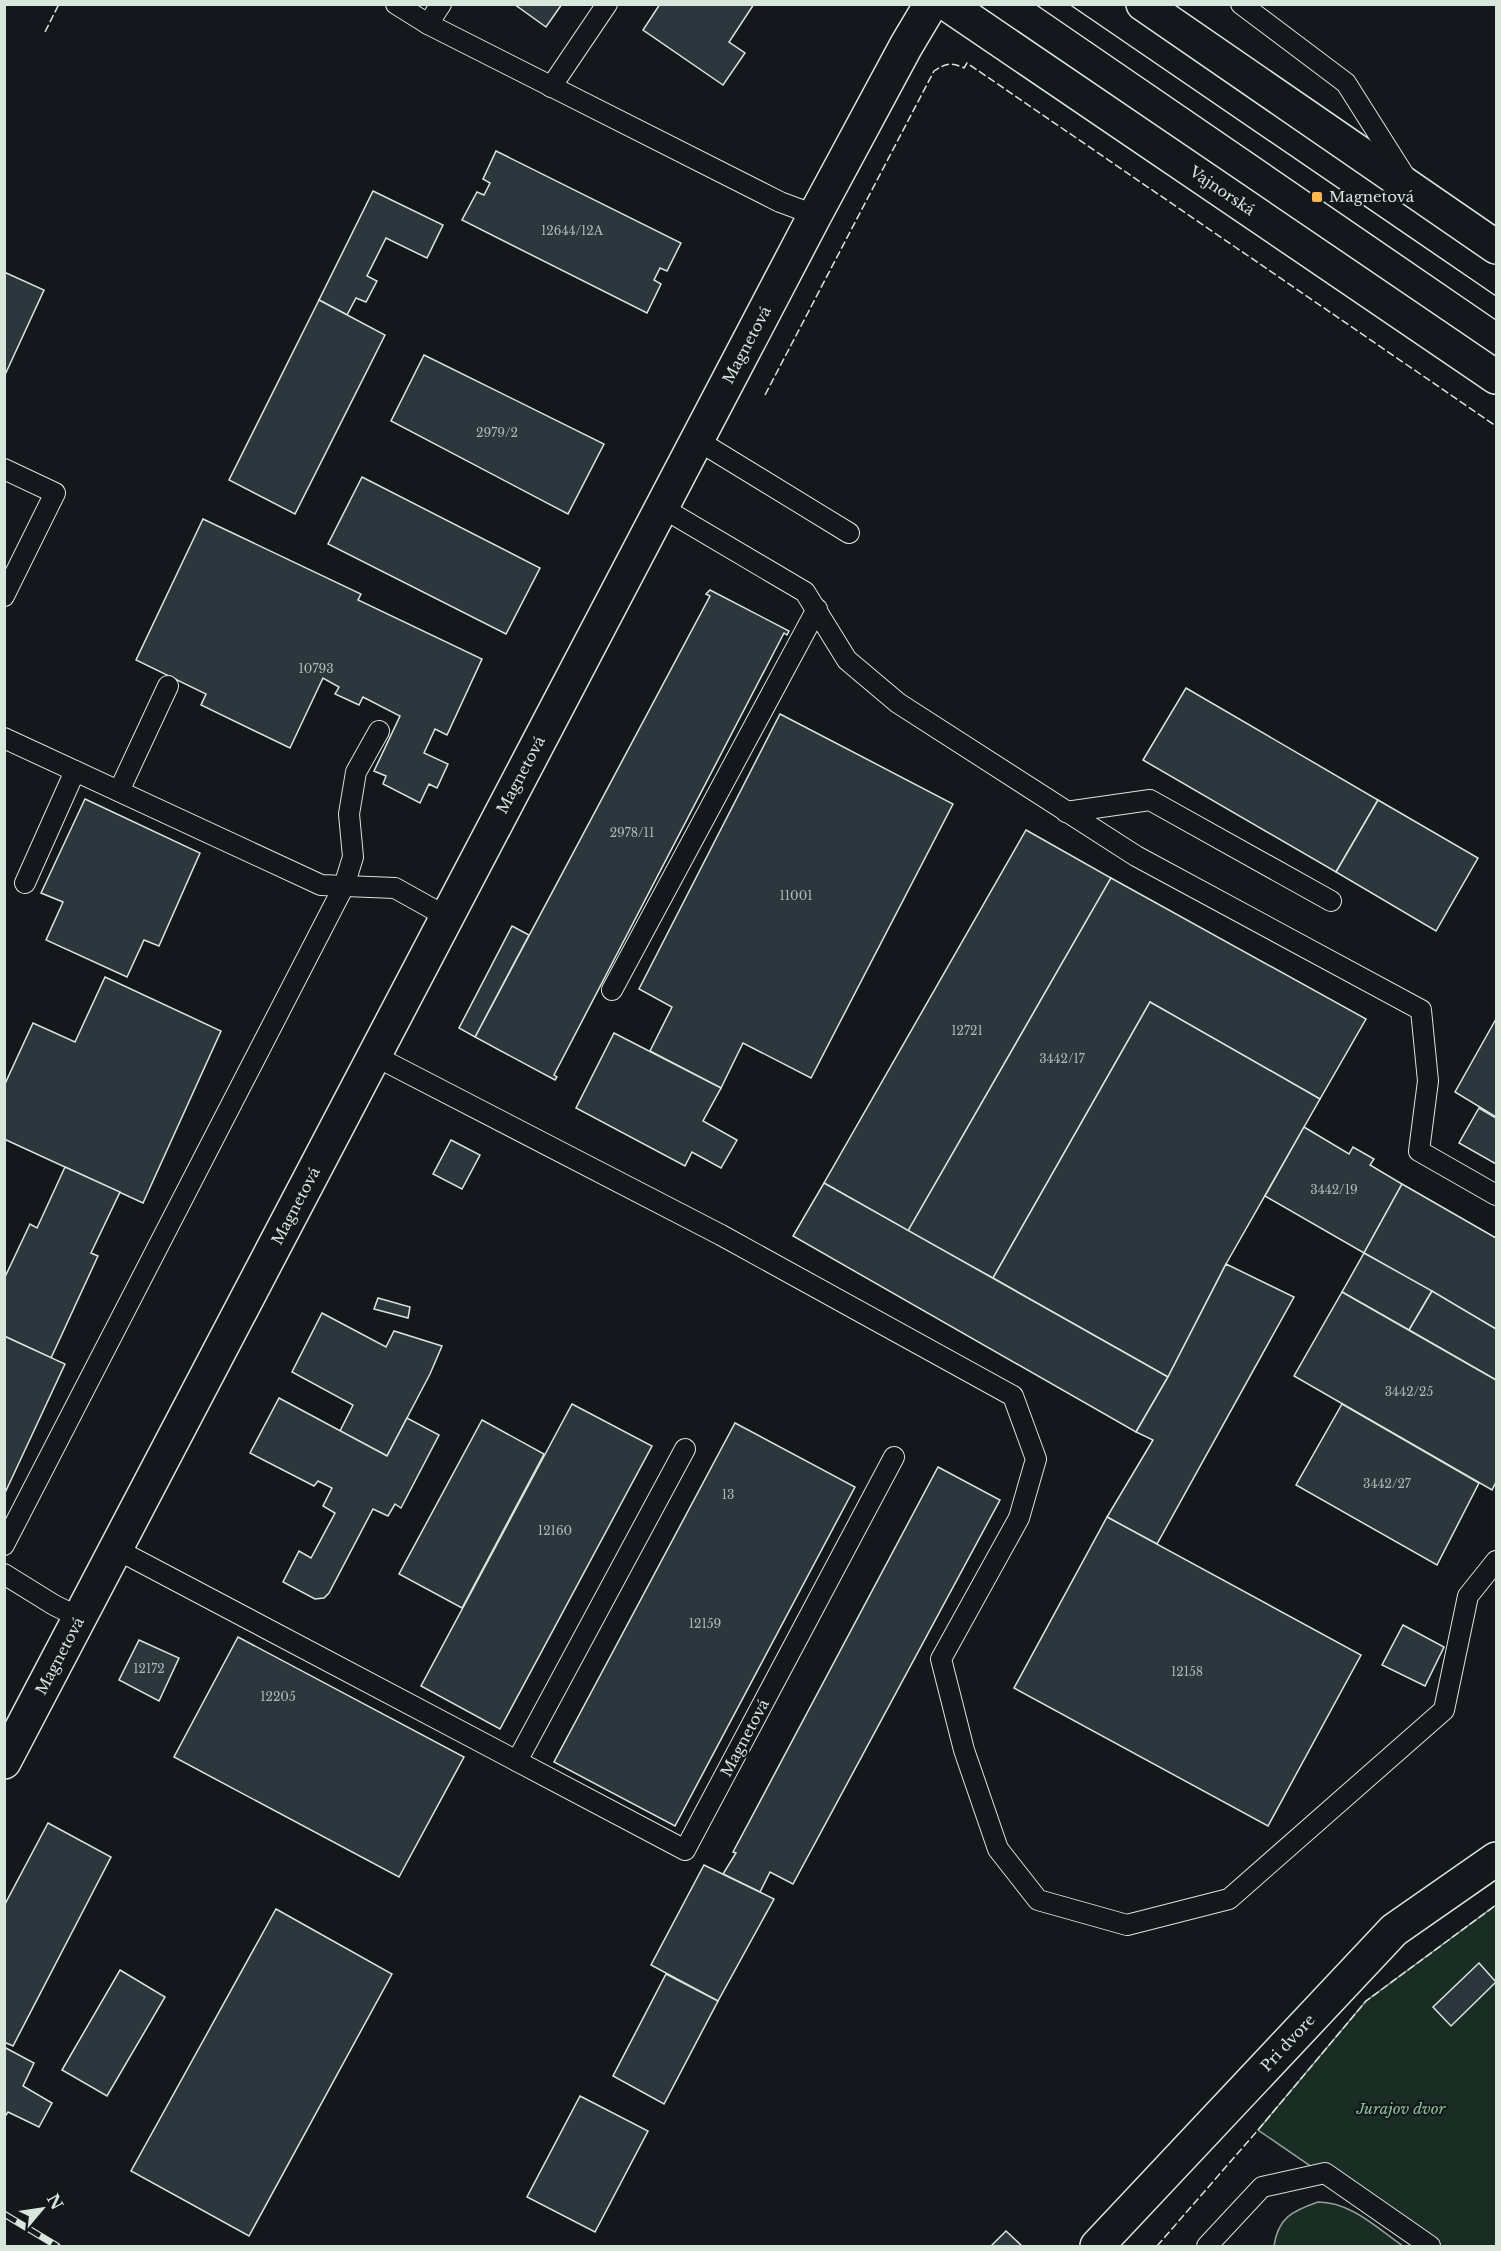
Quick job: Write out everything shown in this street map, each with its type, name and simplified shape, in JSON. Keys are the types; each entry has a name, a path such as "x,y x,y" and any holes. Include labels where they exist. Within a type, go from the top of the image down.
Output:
{"street":[{"name":"Magnetová","path":"4,1762 815,215 931,4"},
{"name":"Vajnorská","path":"947,4 1497,377"},
{"path":"1143,4 1497,247"},
{"name":"Pri dvore","path":"1097,2247 1394,1930 1497,1859"}],"lane":[{"path":"396,4 428,24 551,87 780,202 815,215"},
{"path":"428,24 441,4"},
{"path":"551,87 607,4"},
{"path":"1241,4 1346,83 1414,191"},
{"path":"697,440 849,533"},
{"path":"4,469 55,493 4,596"},
{"path":"662,507 805,592 847,660 898,703 1136,856 1421,1010 1428,1081 1419,1151 1497,1195"},
{"path":"612,990 817,609"},
{"path":"119,791 168,686"},
{"path":"4,1545 344,886 353,857 349,814 356,772 380,730"},
{"path":"4,738 321,885 395,888 447,917"},
{"path":"25,884 75,771"},
{"path":"1066,812 1150,800 1331,901"},
{"path":"375,1056 721,1235 1013,1396 1036,1459 1019,1518 941,1659 964,1750 998,1849 1038,1900 1127,1924 1228,1899 1444,1710 1468,1596 1497,1561"},
{"path":"517,1761 685,1449"},
{"name":"Magnetová","path":"116,1549 685,1850 894,1457"},
{"path":"4,1574 80,1618"},
{"path":"1207,2247 1262,2187 1324,2173 1430,2247"}],"green space":[{"name":"Jurajov dvor","path":"1496,1905 1496,2246 1427,2246 1258,2130 1366,2001"},
{"path":"1318,2202 1342,2206 1353,2211 1403,2246 1274,2246 1279,2229 1288,2217"}],"building":[{"path":"514,4 562,4 546,27"},
{"path":"660,4 754,4 729,42 745,53 723,85 643,30"},
{"path":"496,151 681,243 667,271 660,268 654,280 661,284 647,313 462,220 477,192 484,195 490,183 483,179"},
{"path":"373,191 443,225 427,258 386,238 367,276 377,281 366,302 356,298 347,315 319,300"},
{"path":"4,272 44,290 4,377"},
{"path":"319,300 385,335 295,514 229,480"},
{"path":"424,355 604,444 568,514 391,421"},
{"path":"362,477 540,568 506,634 328,544"},
{"path":"203,519 361,594 358,600 482,659 447,735 435,729 424,753 448,764 437,788 429,784 420,803 383,784 386,776 374,771 400,716 363,697 359,705 335,694 339,687 323,678 290,748 201,705 206,694 136,660"},
{"path":"710,590 789,631 787,635 784,633 554,1075 557,1077 555,1080 475,1037 710,596 706,594"},
{"path":"1186,688 1378,800 1336,872 1143,760"},
{"path":"780,714 953,804 811,1078 743,1043 721,1088 650,1051 672,1007 639,989"},
{"path":"85,799 200,853 159,946 144,940 127,977 46,940 63,902 41,893"},
{"path":"1378,800 1478,858 1436,931 1336,872"},
{"path":"1026,830 1111,878 908,1231 824,1183"},
{"path":"1111,878 1366,1019 1320,1099 1150,1002 993,1278 908,1231"},
{"path":"512,926 529,935 475,1037 459,1028"},
{"path":"105,977 221,1031 143,1203 4,1139 4,1086 33,1023 75,1042"},
{"path":"1150,1002 1320,1099 1226,1264 1168,1377 993,1278"},
{"path":"1496,1019 1496,1117 1455,1092"},
{"path":"614,1033 721,1088 703,1121 737,1140 721,1168 692,1152 685,1166 576,1108"},
{"path":"1479,1108 1496,1118 1496,1164 1459,1143"},
{"path":"1304,1127 1349,1154 1353,1147 1374,1159 1370,1165 1402,1184 1364,1253 1265,1196"},
{"path":"451,1140 480,1155 462,1189 433,1174"},
{"path":"65,1167 120,1192 91,1253 98,1256 51,1358 4,1336 4,1279 30,1224 37,1228"},
{"path":"824,1183 1168,1377 1136,1432 793,1236"},
{"path":"1402,1184 1496,1238 1496,1329 1364,1253"},
{"path":"1364,1253 1432,1291 1409,1330 1342,1292"},
{"path":"1226,1264 1294,1297 1157,1544 1107,1517 1153,1440 1136,1432 1168,1377"},
{"path":"1432,1291 1496,1329 1496,1380 1409,1330"},
{"path":"1342,1292 1496,1380 1496,1482 1492,1490 1294,1376"},
{"path":"378,1298 410,1307 408,1318 374,1309"},
{"path":"322,1313 386,1347 394,1331 442,1346 387,1456 340,1431 353,1405 292,1372"},
{"path":"4,1336 65,1364 4,1495"},
{"path":"279,1398 387,1456 407,1418 439,1435 401,1508 395,1504 388,1516 373,1509 329,1593 324,1598 315,1599 283,1582 299,1551 311,1558 335,1513 323,1506 332,1488 318,1481 314,1486 250,1453"},
{"path":"572,1404 652,1446 500,1729 421,1686"},
{"path":"1342,1404 1479,1483 1437,1565 1296,1485"},
{"path":"482,1420 544,1454 462,1608 399,1574"},
{"path":"735,1423 855,1487 675,1826 554,1762"},
{"path":"938,1467 1000,1500 793,1884 770,1872 760,1892 723,1874"},
{"path":"1107,1517 1361,1655 1268,1826 1014,1688"},
{"path":"1403,1625 1444,1647 1425,1686 1382,1665"},
{"path":"238,1637 464,1757 399,1877 174,1757"},
{"path":"139,1640 179,1658 159,1701 119,1680"},
{"path":"48,1823 111,1857 13,2046 4,2042 4,1906"},
{"path":"704,1865 774,1899 718,2001 651,1965"},
{"path":"276,1909 392,1974 249,2236 131,2171"},
{"path":"1479,1963 1496,1982 1451,2026 1433,2007"},
{"path":"120,1970 165,1997 107,2096 62,2070"},
{"path":"666,1974 718,2001 664,2104 613,2076"},
{"path":"4,2047 34,2063 23,2086 52,2103 39,2127 8,2112 4,2118"},
{"path":"580,2096 648,2131 595,2232 527,2197"},
{"path":"1006,2231 1022,2246 992,2245"}],"tram line":[{"path":"1035,4 1496,320"},
{"path":"1069,4 1496,296"}],"railway":[{"path":"4,2214 57,2246"}],"fence":[{"path":"45,32 59,4"},
{"path":"765,395 934,71 949,64 964,68 967,63 1496,426"},
{"path":"1157,2246 1366,2001 1496,1905"}],"place":[{"name":"Magnetová","path":"1317,197"}]}
